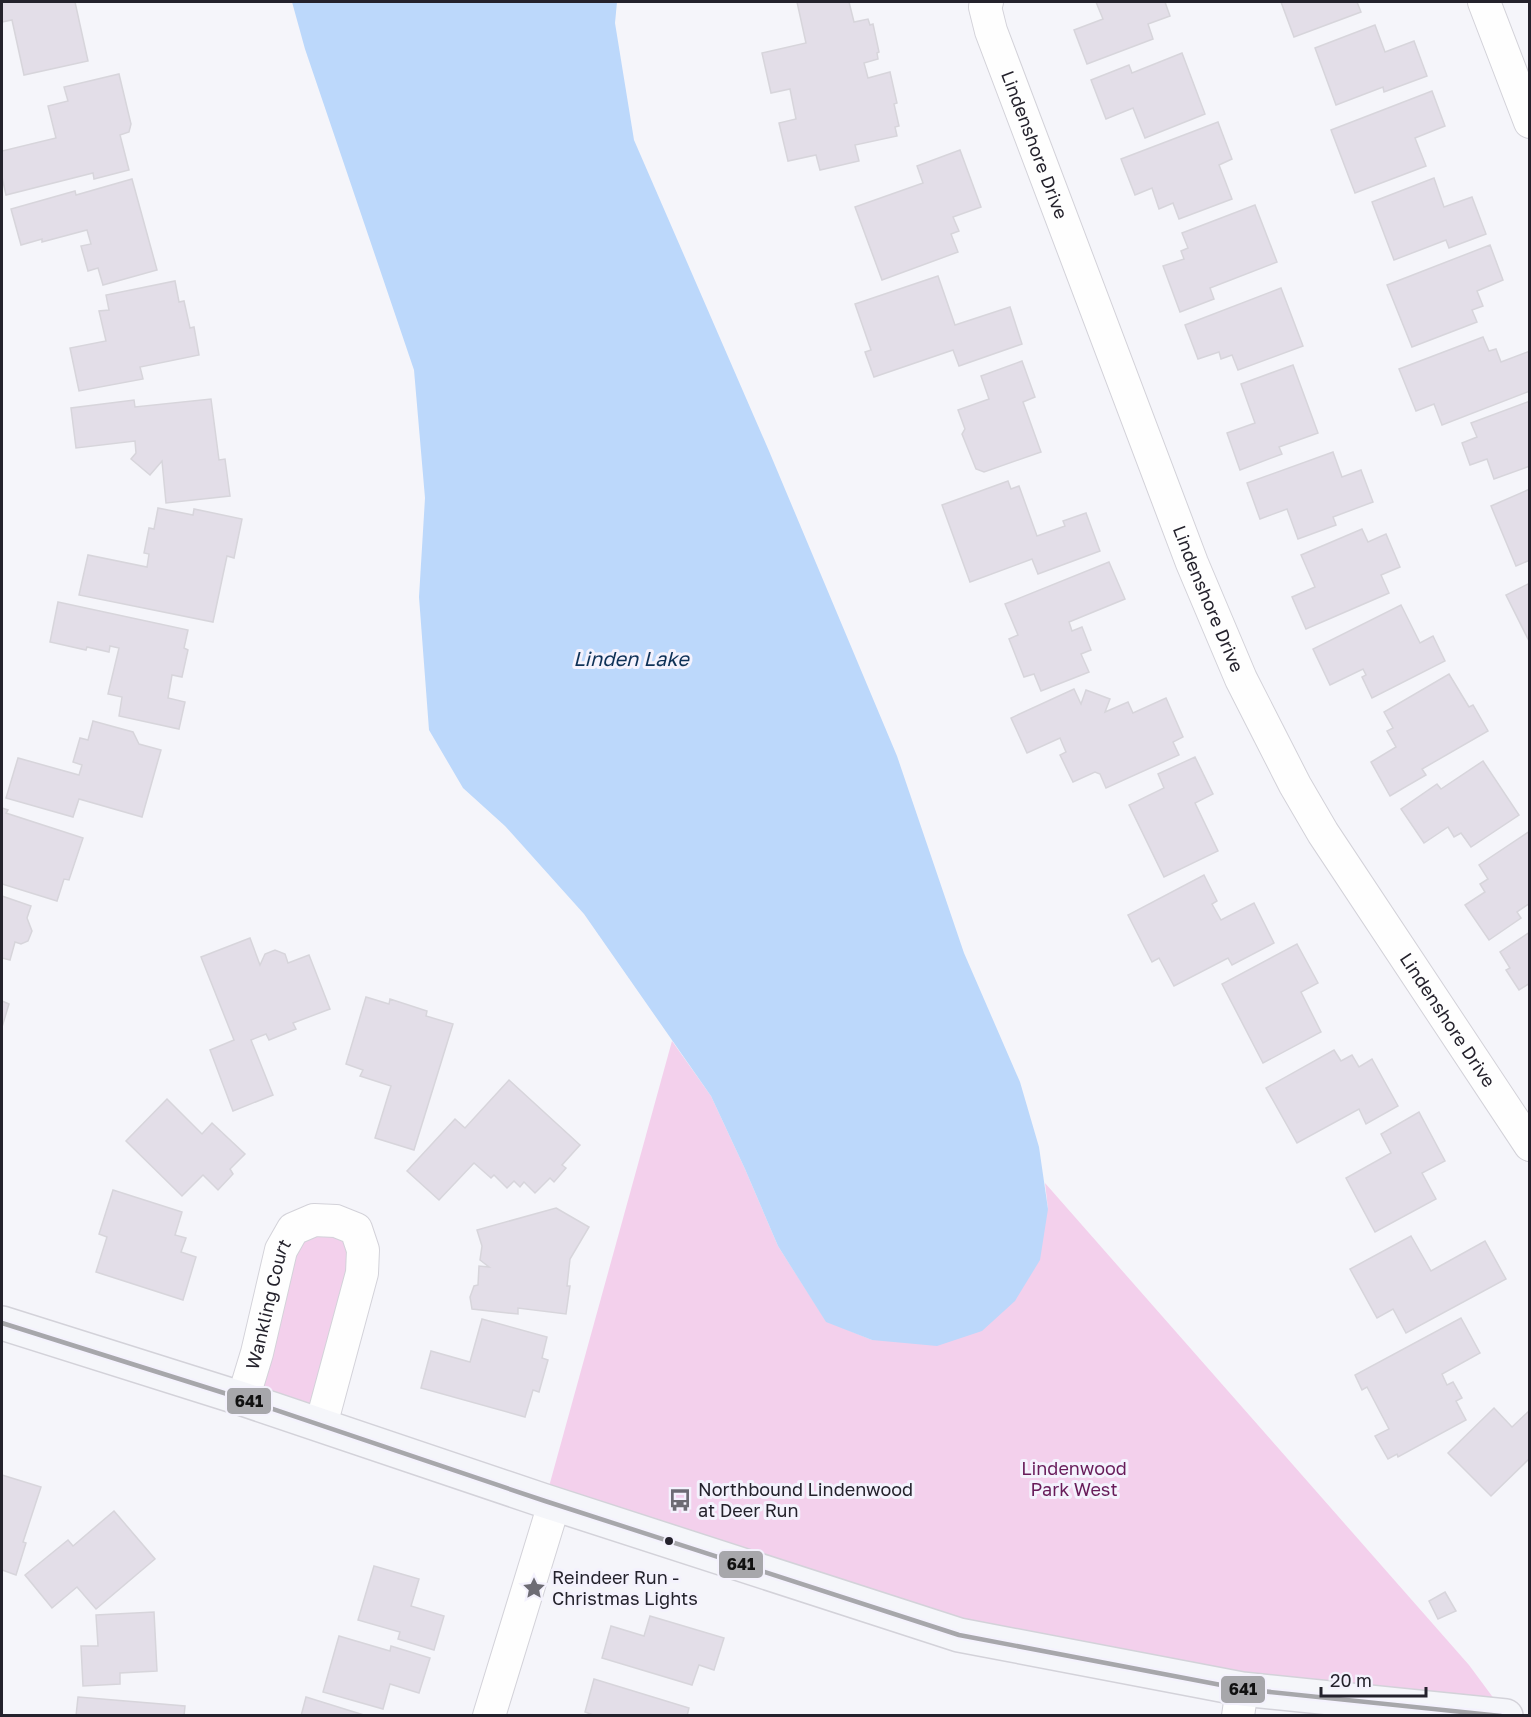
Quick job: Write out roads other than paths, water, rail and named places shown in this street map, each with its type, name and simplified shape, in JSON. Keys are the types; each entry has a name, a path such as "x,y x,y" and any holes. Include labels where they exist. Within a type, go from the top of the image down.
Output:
{"street":[{"name":"Lindenshore Drive","path":"987,2 985,7 991,31 1192,562 1241,679 1295,785 1323,833 1530,1145"},
{"path":"1484,2 1530,122"},
{"name":"Wankling Court","path":"243,1399 257,1353 281,1250 293,1229 314,1220 336,1221 356,1229 363,1250 363,1262 321,1425"},
{"path":"2,1323 243,1399 554,1504 959,1635 1240,1702 1507,1716 1530,1715"},
{"path":"489,1716 554,1504"}],"water":[{"name":"Linden Lake","path":"292,2 617,2 615,23 634,140 769,451 897,756 964,953 1020,1082 1039,1147 1048,1209 1040,1260 1015,1301 982,1331 937,1346 872,1340 826,1322 778,1246 711,1096 584,914 505,826 463,788 429,730 419,597 425,498 414,370 305,49"}],"place":[{"name":"Northbound Lindenwood at Deer Run","path":"680,1500"},
{"name":"Reindeer Run - Christmas Lights","path":"534,1588"}],"park label":[{"name":"Lindenwood Park West","path":"1074,1479"}]}
